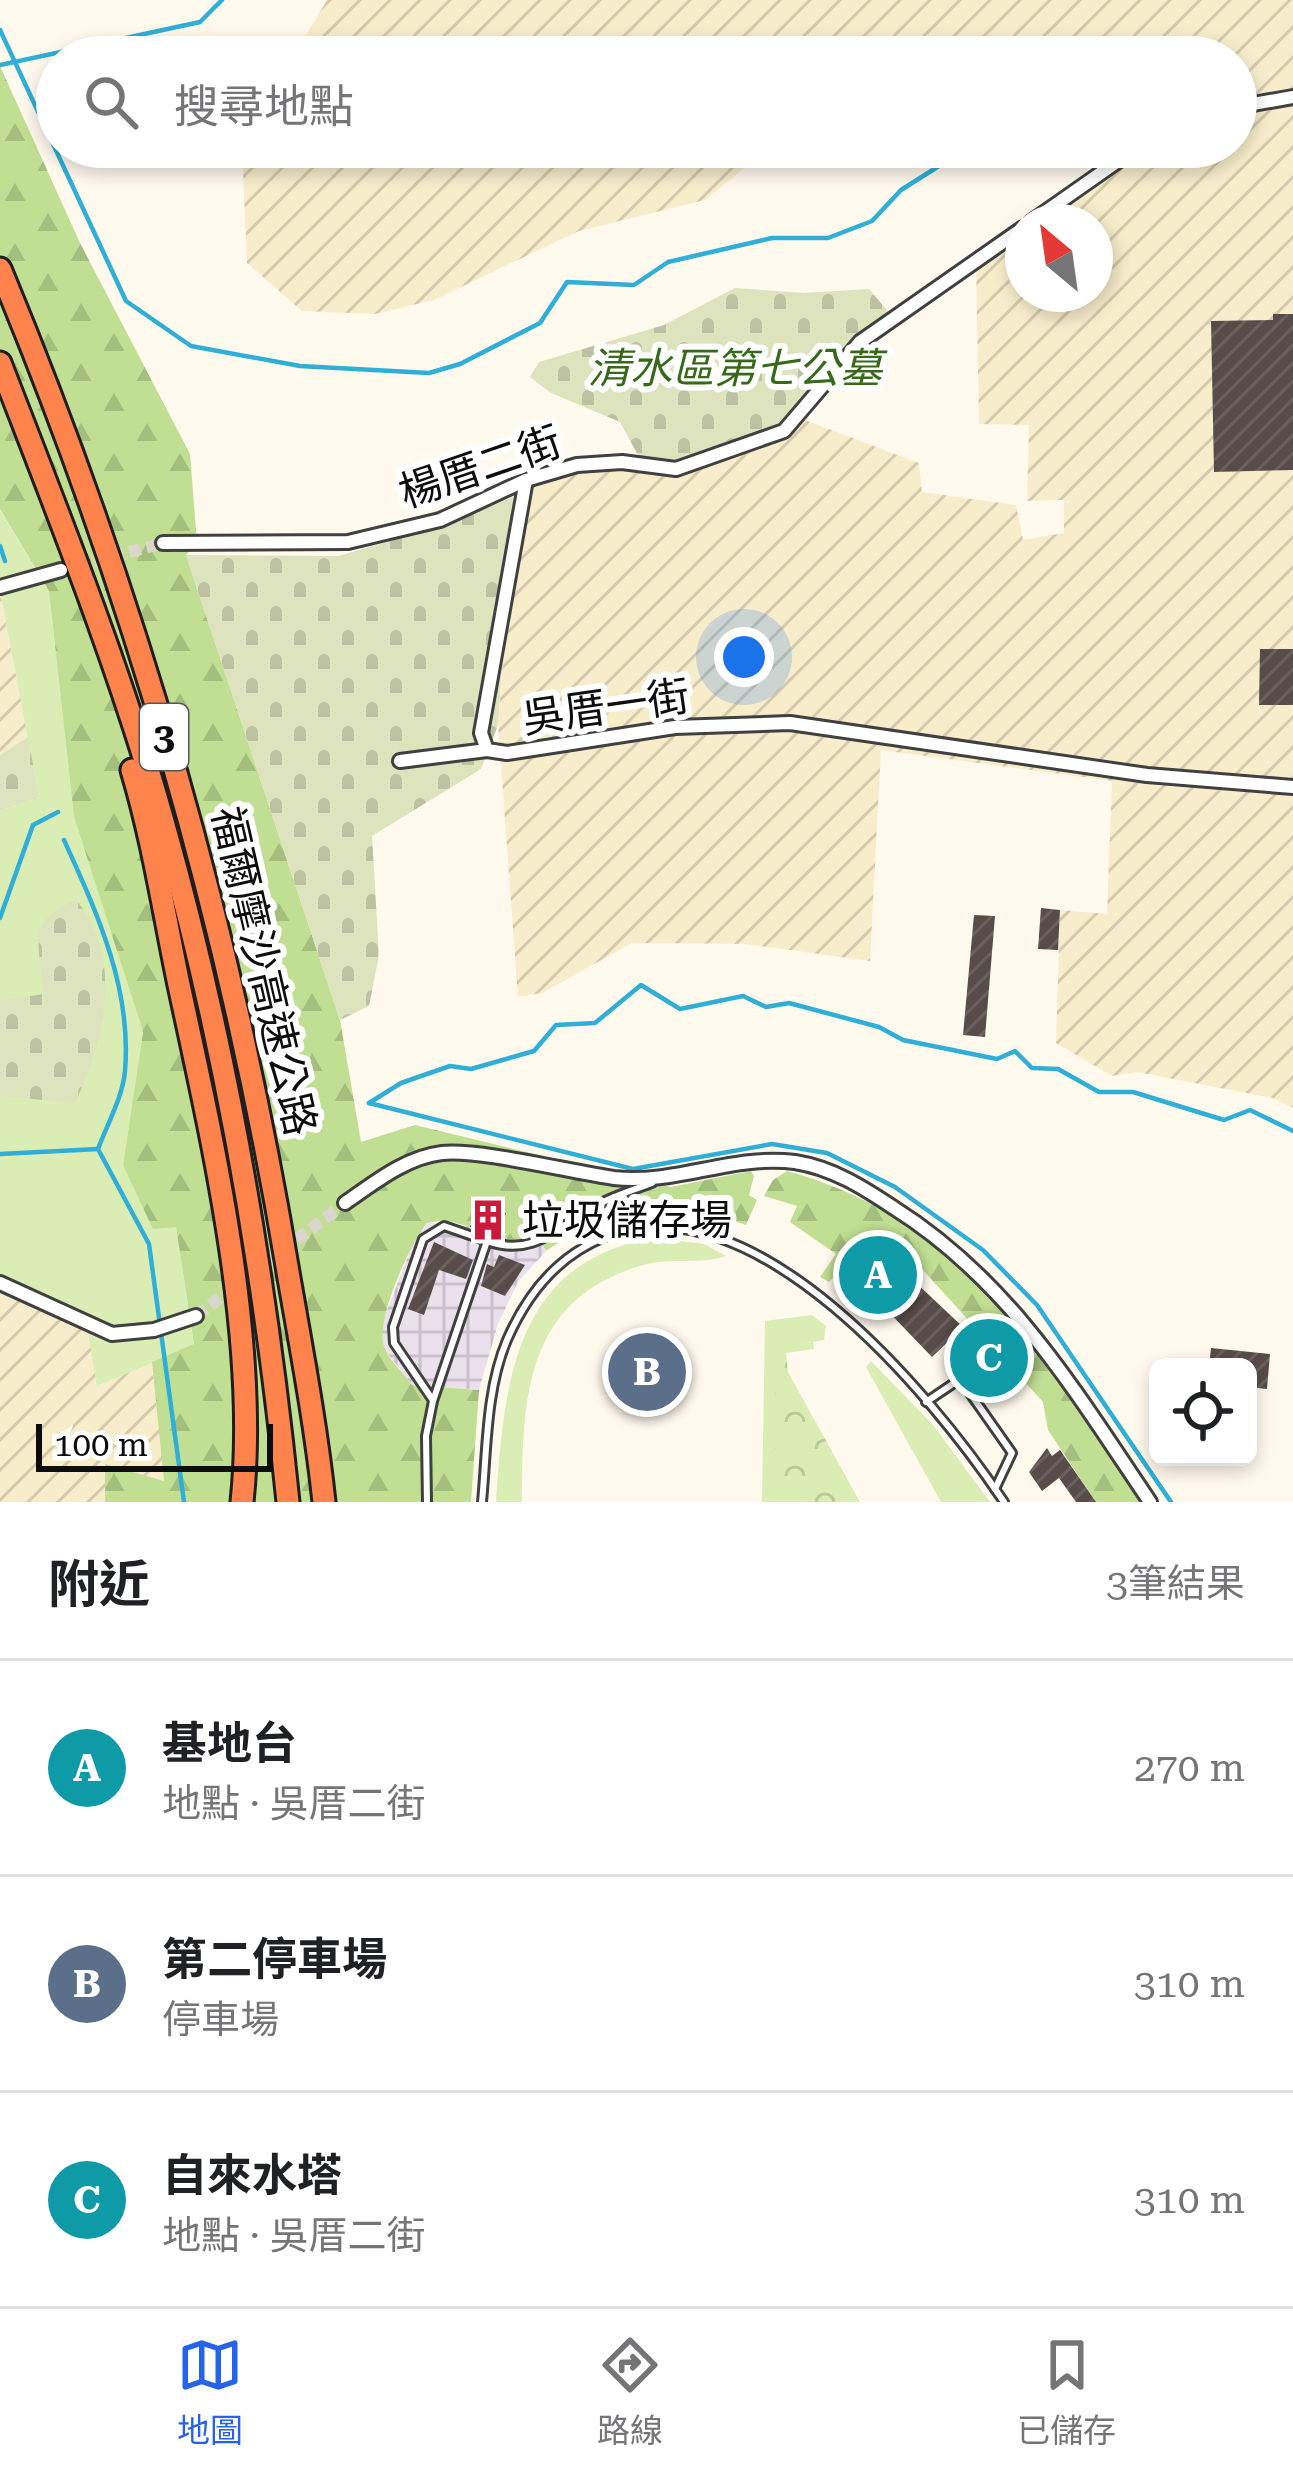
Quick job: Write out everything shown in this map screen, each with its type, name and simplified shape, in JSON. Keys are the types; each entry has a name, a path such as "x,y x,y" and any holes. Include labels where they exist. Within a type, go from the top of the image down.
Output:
{"highway":[{"name":"福爾摩沙高速公路","path":"0,269 101,532 189,814 259,1105 324,1502"},
{"name":"福爾摩沙高速公路","path":"0,363 163,822 220,1050 262,1294 288,1502"},
{"path":"47,488 137,788 200,1082 234,1291 247,1451 242,1502"}],"street":[{"path":"1257,103 1293,97"},
{"path":"1057,204 1108,168"},
{"name":"楊厝二街","path":"163,543 348,542 440,520 526,480 577,465 622,462 676,469 784,431 860,342 1005,241"},
{"name":"吳厝一街","path":"526,480 481,734 487,750 507,753 675,727 790,723 1147,775 1293,787"},
{"path":"0,587 61,570"},
{"path":"400,761 487,750"},
{"path":"346,1203 396,1168 443,1153 621,1178 664,1178 725,1161 796,1162 848,1178 938,1235 1031,1326 1150,1502"},
{"path":"0,1283 112,1334 154,1330 196,1316"}],"lane":[{"path":"433,1401 394,1343 393,1327 431,1229 444,1226 505,1248 532,1246 591,1208 664,1178"},
{"path":"482,1502 505,1345 526,1302 553,1268 620,1231 660,1225 711,1232 759,1254 846,1322 926,1402 1004,1502"},
{"path":"427,1502 426,1436 433,1401 487,1241"},
{"path":"926,1402 960,1379 1012,1453 995,1489"}],"shaded area":[{"path":"327,0 1293,0 1293,1108 1272,1098 1137,1072 1112,1076 1056,1043 1060,910 1107,914 1112,781 881,750 870,961 745,944 632,943 542,993 518,997 498,725 518,467 571,458 640,459 775,431 789,414 919,463 922,492 1016,505 1023,540 1064,533 1064,500 1027,501 1029,425 979,424 976,264 1005,241 1005,312 1113,312 1113,204 1051,204 1096,168 1257,168 1257,36 306,36"},
{"path":"243,168 745,168 705,200 579,231 434,300 375,314 302,311 247,263"},
{"path":"0,591 28,737 0,755"},
{"path":"479,1203 506,1213 513,1241 538,1237 546,1251 518,1282 498,1324 479,1390 412,1385 384,1349 381,1326 415,1238 428,1223 470,1226"},
{"path":"0,1291 88,1333 98,1386 152,1362 165,1482 105,1465 105,1502 0,1502"}],"green space":[{"path":"0,66 36,146 36,168 46,168 190,454 197,542 186,555 340,1020 361,1142 415,1125 671,1187 751,1171 754,1176 749,1195 757,1200 746,1225 693,1211 643,1211 594,1224 546,1251 538,1237 513,1241 498,1237 506,1213 479,1203 470,1227 445,1220 427,1223 389,1301 384,1346 412,1385 479,1390 471,1502 105,1502 105,1464 164,1481 152,1362 194,1344 176,1227 153,1229 123,1165 143,1032 74,817 49,591 0,509"},
{"name":"清水區第七公墓","path":"735,288 805,293 869,289 892,316 833,357 776,431 680,462 640,459 620,422 551,393 530,377 539,362 664,325"},
{"path":"513,497 498,725 481,769 372,836 379,955 369,1006 340,1020 186,555 338,556 437,528"},
{"path":"0,510 49,591 74,817 143,1032 123,1165 176,1226 194,1345 97,1386 88,1333 0,1291 0,811 39,797 0,591"},
{"path":"28,737 39,797 0,811 0,755"},
{"path":"76,900 101,947 105,973 101,1027 85,1079 75,1103 0,1096 0,1001 43,994 42,926"},
{"path":"787,1171 850,1193 904,1223 952,1260 1033,1347 1141,1502 1096,1502 1048,1430 1043,1402 911,1257 886,1241 863,1246 829,1282 820,1277 836,1254 790,1222 797,1206 764,1196 773,1180"},
{"path":"655,1238 704,1244 726,1256 643,1265 603,1281 574,1302 552,1328 529,1391 522,1502 496,1502 513,1372 545,1300 572,1272 608,1251"},
{"path":"812,1315 826,1326 824,1340 775,1348 776,1491 775,1502 762,1502 765,1321"},
{"path":"813,1342 814,1349 786,1353 788,1372 860,1502 775,1502 775,1347"},
{"path":"871,1361 933,1425 990,1502 941,1502 866,1367"}],"building":[{"path":"1273,314 1293,314 1293,470 1214,472 1211,321 1273,320"},
{"path":"1260,649 1293,649 1293,705 1259,705"},
{"path":"1041,908 1060,910 1058,950 1038,949"},
{"path":"974,915 995,916 985,1037 963,1035"},
{"name":"垃圾儲存場","path":"479,1203 506,1213 498,1236 470,1227"},
{"path":"434,1242 473,1260 466,1279 439,1270 424,1315 408,1309"},
{"path":"879,1248 963,1327 932,1357 852,1274"},
{"path":"499,1255 525,1265 505,1296 481,1286 487,1264 494,1267"},
{"path":"1211,1348 1270,1354 1267,1389 1257,1388 1257,1358 1210,1358"},
{"path":"1047,1448 1052,1456 1060,1450 1096,1502 1076,1502 1059,1478 1042,1491 1029,1472"}],"waterway":[{"path":"135,36 200,22 222,0"},
{"path":"0,30 36,107"},
{"path":"0,65 36,57"},
{"path":"64,168 126,301 191,346 300,366 429,373 460,364 540,323 567,282 634,285 668,262 772,238 828,238 872,221 901,190 936,168"},
{"path":"0,546 5,561"},
{"path":"0,918 33,825 58,812"},
{"path":"64,840 100,923 123,1010 124,1081 98,1149 149,1244 184,1502"},
{"path":"369,1103 401,1083 450,1066 471,1069 534,1051 556,1025 595,1023 641,985 680,1009 743,996 766,1007 789,1003 879,1027 903,1040 997,1059 1015,1051 1032,1068 1058,1069 1099,1092 1133,1092 1224,1120 1250,1110 1293,1131"},
{"path":"369,1103 633,1169 772,1144 827,1153 895,1187 983,1250 1037,1305 1171,1502"},
{"path":"0,1154 98,1149"}],"tunnel":[{"path":"77,566 163,543"},
{"path":"196,1316 345,1203"}],"place":[{"name":"垃圾儲存場","path":"488,1220"},
{"name":"基地台","path":"878,1275"},
{"name":"自來水塔","path":"989,1358"},
{"name":"第二停車場","path":"647,1372"}]}
